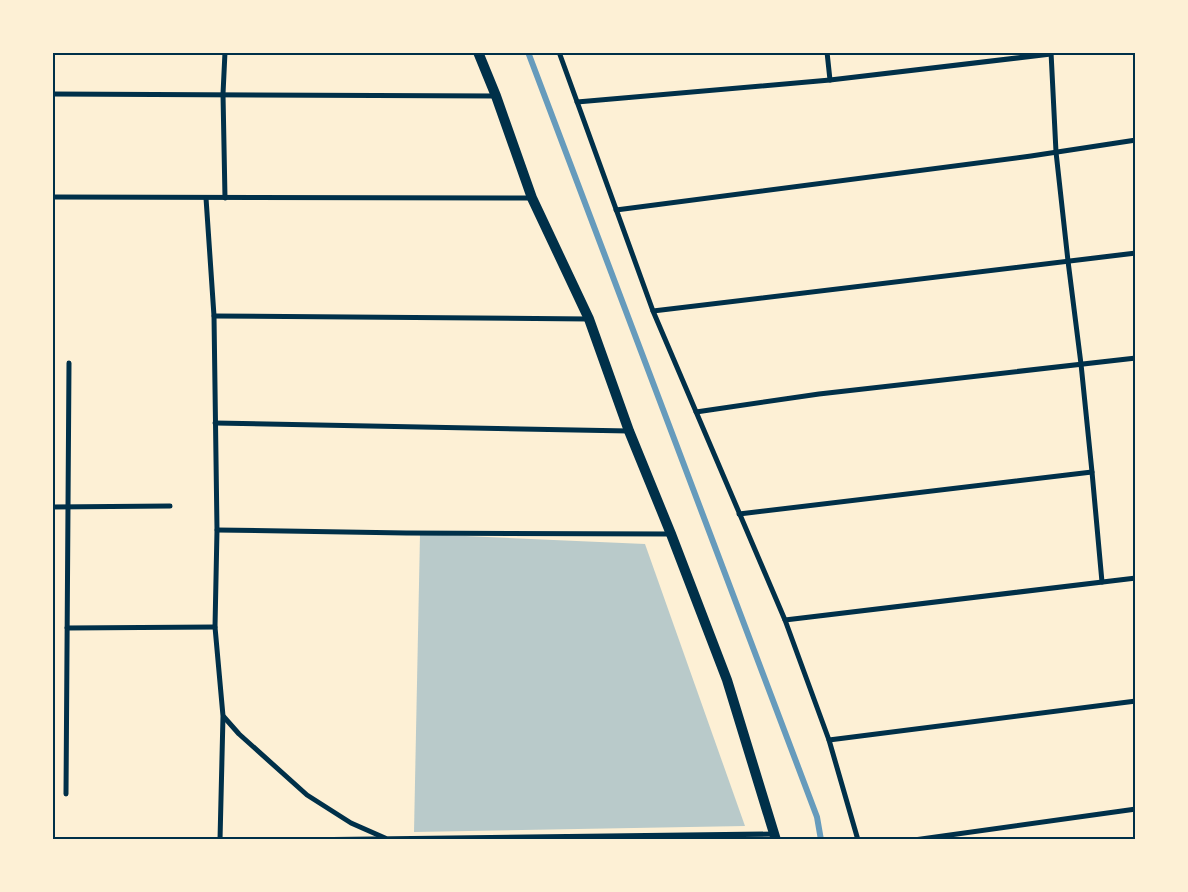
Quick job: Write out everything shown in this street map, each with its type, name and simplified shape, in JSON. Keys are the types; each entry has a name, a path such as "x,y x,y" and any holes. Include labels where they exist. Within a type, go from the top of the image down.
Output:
{"main road":[{"path":"478,52 496,96 532,198 589,319 629,431 727,680 775,837"}],"street":[{"path":"225,52 223,94 226,198"},
{"path":"559,52 653,311 785,620 829,740 858,840"},
{"path":"827,52 830,80"},
{"path":"577,102 830,80 1051,53 1056,152 1081,364 1102,582"},
{"path":"52,94 496,96"},
{"path":"616,210 1136,140"},
{"path":"52,197 532,198"},
{"path":"206,198 214,316 217,530 215,627 223,716 220,840"},
{"path":"653,311 1136,253"},
{"path":"214,316 589,319"},
{"path":"696,412 819,394 1136,358"},
{"path":"66,794 70,363"},
{"path":"215,423 629,431"},
{"path":"739,514 1092,472"},
{"path":"52,507 170,506"},
{"path":"217,530 671,534"},
{"path":"785,620 1136,578"},
{"path":"68,628 215,627"},
{"path":"829,740 1136,701"},
{"path":"223,716 239,734 307,795 351,823 387,839"},
{"path":"914,840 1136,809"},
{"path":"294,840 775,837"}],"shaded area":[{"path":"420,534 645,544 745,826 414,832"}],"waterway":[{"path":"528,52 817,817 821,840"}]}
